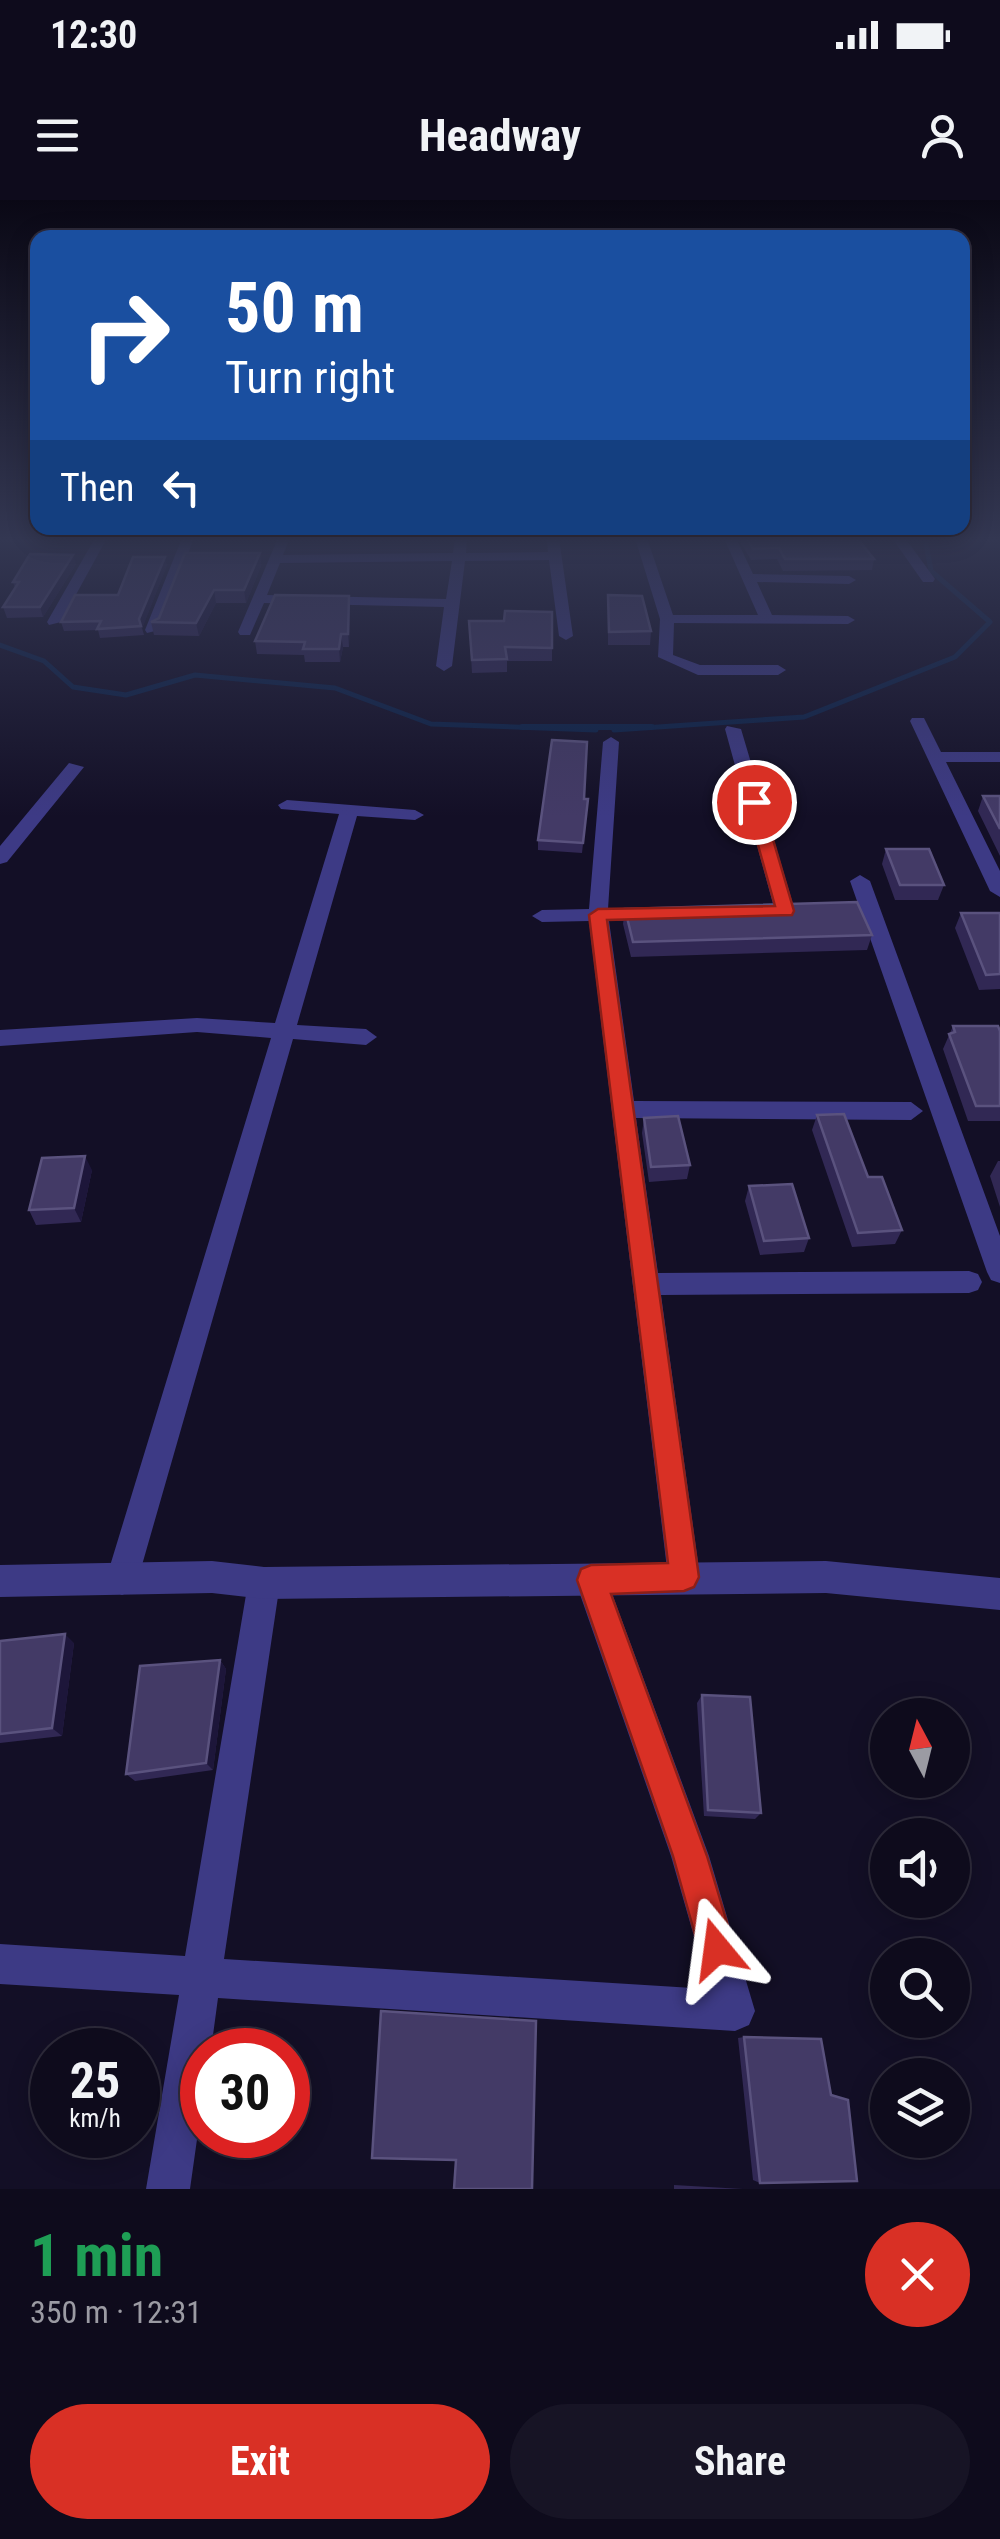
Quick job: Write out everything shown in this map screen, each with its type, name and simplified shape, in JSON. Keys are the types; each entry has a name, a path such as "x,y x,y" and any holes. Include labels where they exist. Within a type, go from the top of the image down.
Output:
{"street":[{"path":"444,666 448,631"},
{"path":"565,631 566,636"},
{"path":"666,631 665,657 698,670 778,670"},
{"path":"918,721 1000,892"},
{"path":"733,728 784,911"},
{"path":"611,742 598,915 684,1577"},
{"path":"936,756 1000,757"},
{"path":"0,858 75,767"},
{"path":"287,805 415,815"},
{"path":"122,1579 349,811"},
{"path":"860,881 1000,1272"},
{"path":"542,916 673,914"},
{"path":"0,1038 197,1025 366,1036"},
{"path":"623,1109 911,1111"},
{"path":"646,1284 970,1282"},
{"path":"0,1581 212,1577 264,1583 826,1577 1000,1594"},
{"path":"0,1964 202,1980 736,2011 690,1856 591,1580"},
{"path":"168,2189 264,1583"}],"building":[{"path":"259,631 348,631 341,634 339,649 303,649 305,642 255,641"},
{"path":"470,631 552,631 552,648 505,647 507,659 472,660"},
{"path":"552,740 587,742 584,799 588,799 583,843 538,840"},
{"path":"983,796 1000,796 1000,829"},
{"path":"886,849 929,849 944,885 900,885"},
{"path":"857,902 872,935 633,942 625,909"},
{"path":"961,913 1000,913 1000,974 986,975"},
{"path":"953,1026 998,1026 1000,1106 976,1106 949,1034 955,1032"},
{"path":"844,1114 868,1177 882,1177 902,1230 858,1233 817,1115"},
{"path":"678,1116 690,1165 651,1167 644,1118"},
{"path":"85,1156 74,1208 29,1210 42,1158"},
{"path":"792,1184 809,1238 764,1241 749,1186"},
{"path":"65,1634 52,1728 0,1734 0,1641"},
{"path":"220,1660 206,1763 126,1774 140,1666"},
{"path":"702,1695 750,1697 761,1813 708,1810"},
{"path":"381,2011 536,2021 532,2189 454,2189 456,2160 372,2158"},
{"path":"744,2037 821,2039 831,2095 848,2100 857,2181 760,2183"}],"waterway":[{"path":"614,730 804,717 955,657 981,631"},
{"path":"0,645 44,661 73,687 126,695 195,675 335,688 431,724 596,730"},
{"path":"522,727 652,727"}],"route":[{"path":"717,1949 690,1856 591,1580 684,1577 598,915 785,911 754,802"}]}
